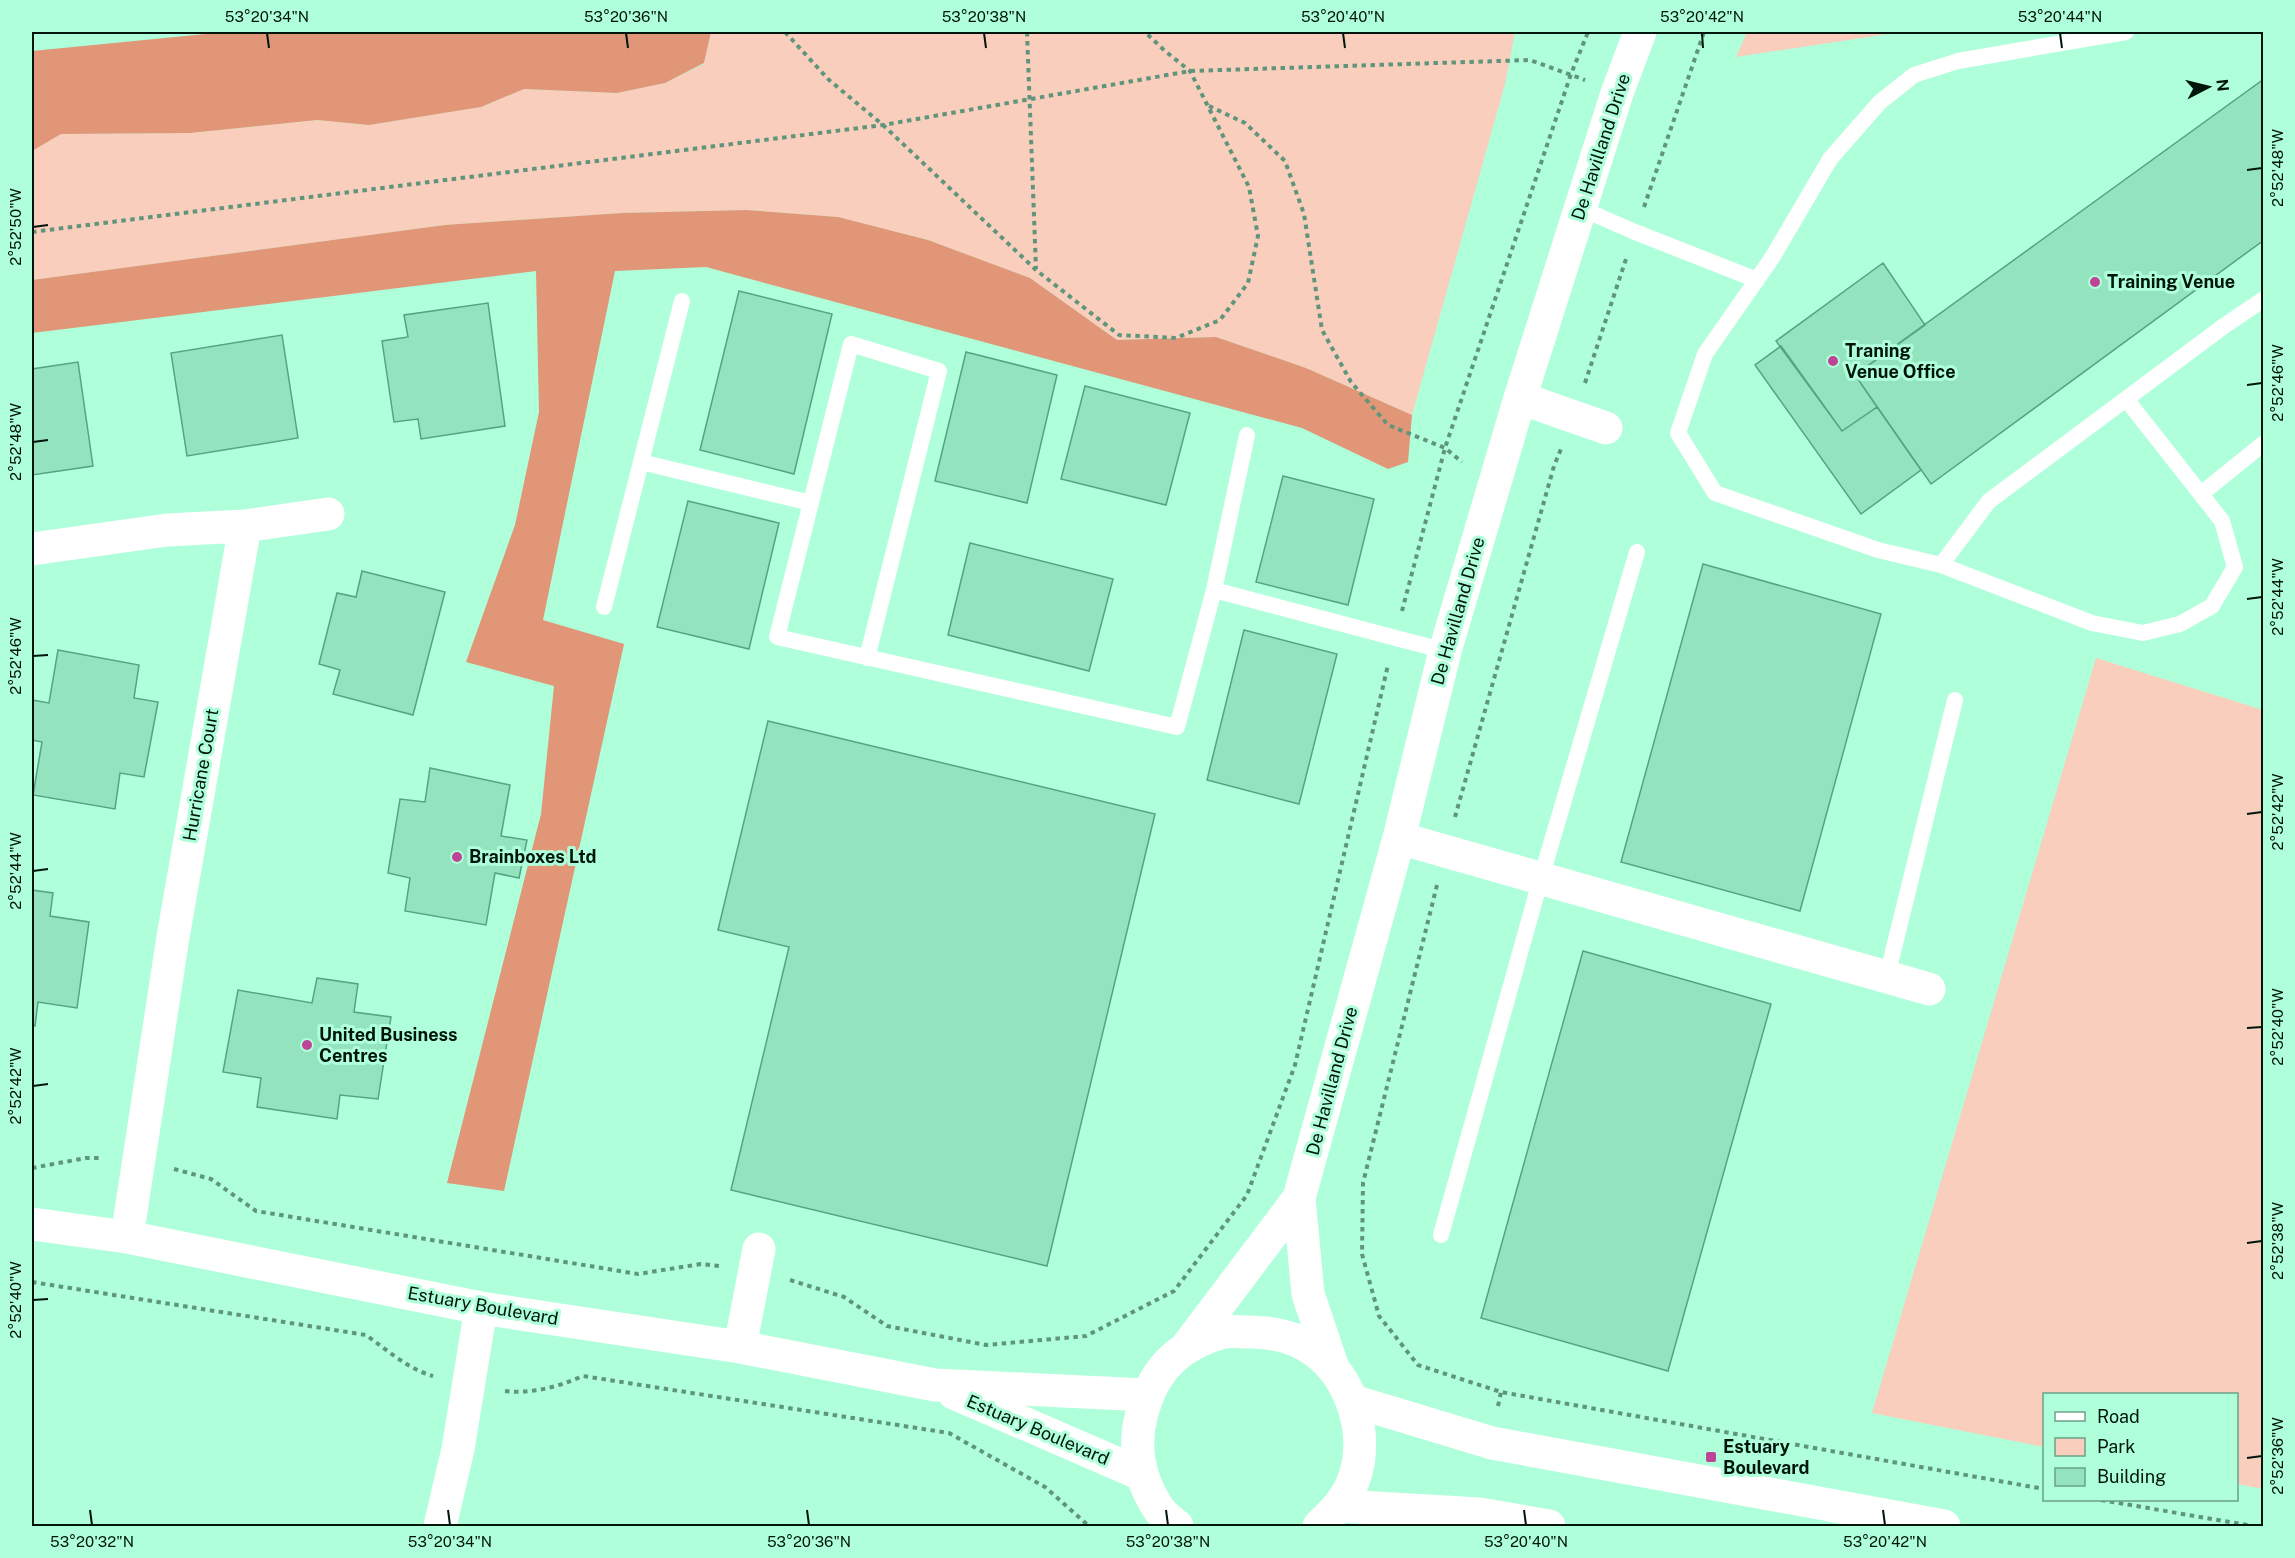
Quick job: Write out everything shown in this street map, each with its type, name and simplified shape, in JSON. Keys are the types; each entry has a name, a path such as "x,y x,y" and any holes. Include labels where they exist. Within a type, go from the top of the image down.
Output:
{"street":[{"name":"De Havilland Drive","path":"1333,1368 1308,1294 1299,1198 1399,838 1445,651 1580,208 1617,93 1640,32"},
{"path":"1521,398 1605,428"},
{"path":"32,549 167,530 245,526 328,514"},
{"name":"Hurricane Court","path":"127,1237 173,937 245,526"},
{"path":"1399,838 1929,989"},
{"name":"De Havilland Drive","path":"1186,1348 1299,1198"},
{"name":"Estuary Boulevard","path":"32,1224 127,1237 481,1308 740,1347 935,1385 1146,1395"},
{"path":"740,1347 757,1259"},
{"path":"440,1527 458,1449 481,1308"},
{"path":"1175,1525 1159,1509 1141,1474 1136,1435 1146,1395 1154,1380 1171,1360 1186,1348 1223,1332 1273,1332 1309,1347 1333,1368 1353,1401 1360,1440 1354,1479 1330,1516"},
{"name":"Estuary Boulevard","path":"935,1385 1141,1474"},
{"path":"1353,1401 1492,1443 1944,1527"},
{"path":"1330,1516 1480,1514 1549,1527"}],"lane":[{"path":"2126,32 1958,61 1914,75 1880,102 1830,159 1756,280 1705,354 1678,433 1715,493 1878,550 1941,565 2092,623 2143,633 2180,624 2212,606 2235,567 2223,521 2126,399"},
{"path":"1580,208 1756,280"},
{"path":"1941,565 1989,501 2224,326 2264,299"},
{"path":"604,607 682,301"},
{"path":"867,658 939,371 851,344 777,637 867,658 1177,728 1214,590 1247,435"},
{"path":"2201,494 2264,443"},
{"path":"641,462 811,503"},
{"path":"1441,1235 1541,878 1637,552"},
{"path":"1214,590 1445,651"},
{"path":"1887,976 1955,700"}],"path":[{"path":"785,32 830,80 883,125 1036,270 1119,335 1176,338 1220,320 1248,283 1258,236 1249,187 1190,71 1145,32"},
{"path":"1027,32 1036,270"},
{"path":"32,1168 86,1158 140,1159 211,1179 256,1211 638,1274 701,1264 757,1259 844,1297 887,1326 986,1346 1086,1335 1174,1291 1247,1195 1295,1065 1394,638 1445,448 1587,32"},
{"path":"1704,32 1594,352 1575,417 1554,466 1446,851 1363,1183 1362,1254 1379,1316 1418,1365 1501,1392 2043,1489"},
{"path":"32,232 883,125 1190,71 1530,60 1617,93"},
{"path":"1208,106 1245,123 1286,161 1304,214 1322,330 1351,382 1388,425 1445,448 1493,488"},
{"path":"32,1282 366,1335 423,1373 469,1386 519,1392 551,1389 582,1376 949,1433 1045,1487 1089,1527"},
{"path":"2108,1501 2253,1527"}],"green space":[{"path":"711,32 1515,32 1505,84 1412,415 1306,368 1216,337 1117,340 1030,278 928,240 838,217 746,210 622,213 445,225 32,280 32,151 61,134 190,133 317,120 369,125 481,107 524,89 617,93 665,83 704,64"},
{"path":"1747,32 1901,32 1736,57"},
{"path":"2096,658 2263,710 2263,1489 2238,1484 2238,1393 2043,1393 2043,1447 1872,1413"}],"shaded area":[{"path":"226,32 711,32 704,63 665,83 617,93 524,89 481,107 369,125 317,120 190,133 61,134 32,151 32,51"},
{"path":"746,210 838,217 928,240 1030,278 1117,340 1216,337 1306,368 1412,415 1408,462 1388,469 1302,428 706,267 615,271 543,620 624,644 504,1191 447,1183 541,814 554,686 466,662 515,525 539,412 536,271 32,333 32,280 445,225 622,213"}],"building":[{"name":"Training Venue","path":"2264,79 2264,240 1931,484 1855,375"},
{"name":"Traning Venue Office","path":"1883,263 1925,325 1855,375 1877,407 1842,431 1776,341"},
{"path":"739,291 832,314 794,474 700,450"},
{"path":"488,303 505,426 421,439 418,419 394,422 382,341 408,337 404,315"},
{"path":"282,335 298,438 187,456 171,353"},
{"path":"1781,346 1842,431 1877,407 1921,470 1861,514 1755,365"},
{"path":"966,352 1057,375 1027,503 935,481"},
{"path":"78,362 93,466 32,475 32,369"},
{"path":"1085,386 1190,413 1166,505 1061,479"},
{"path":"1283,476 1374,499 1348,605 1256,582"},
{"path":"688,501 779,523 749,649 657,627"},
{"path":"970,543 1113,579 1089,671 948,635"},
{"path":"1703,564 1881,614 1800,911 1621,862"},
{"path":"362,571 445,592 413,715 333,694 340,670 319,664 337,593 356,597"},
{"path":"1244,630 1337,654 1299,804 1207,780"},
{"path":"58,650 139,665 134,698 158,702 144,777 120,773 115,809 33,795 42,742 32,740 32,700 49,703"},
{"path":"768,721 1155,814 1047,1266 731,1190 789,947 718,930"},
{"name":"Brainboxes Ltd","path":"430,768 510,785 501,836 527,840 519,878 495,873 486,925 405,911 410,878 388,873 400,799 425,802"},
{"path":"32,890 53,893 50,916 89,922 77,1008 38,1002 35,1026 32,1025"},
{"path":"1583,951 1771,1004 1668,1371 1481,1318"},
{"name":"United Business Centres","path":"317,978 358,984 354,1012 391,1017 378,1099 340,1095 337,1119 257,1107 261,1078 223,1072 238,990 312,1003"}],"place":[{"name":"Training Venue","path":"2095,282"},
{"name":"Traning Venue Office","path":"1833,361"},
{"name":"Brainboxes Ltd","path":"457,857"},
{"name":"United Business Centres","path":"307,1045"},
{"name":"Estuary Boulevard","path":"1711,1457"}]}
